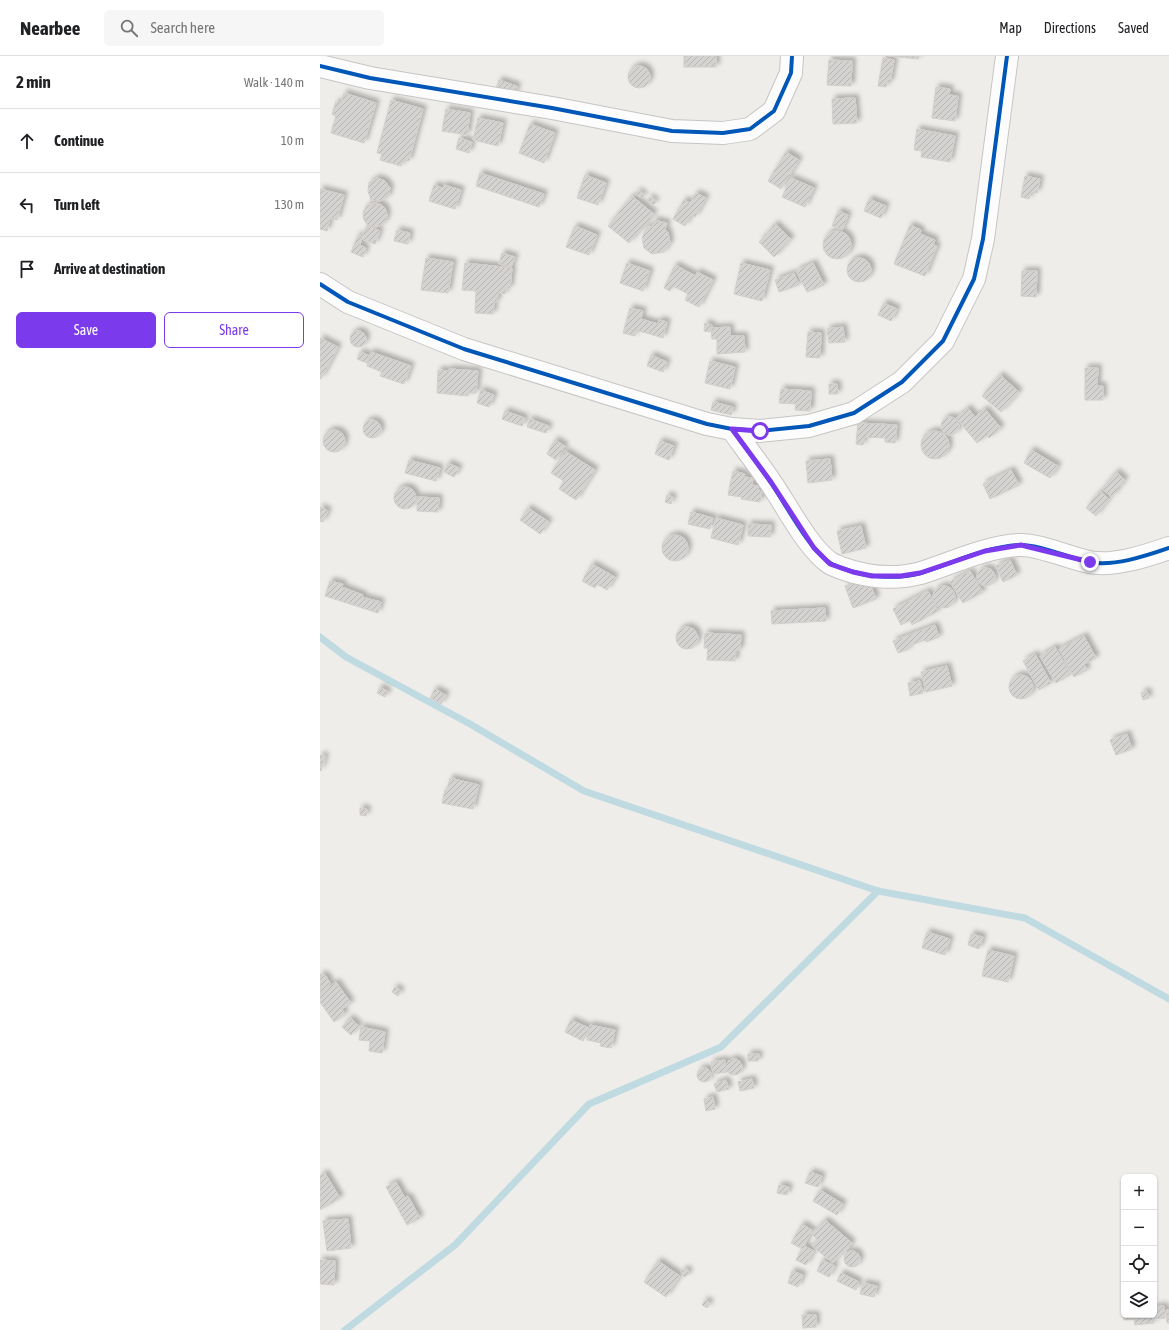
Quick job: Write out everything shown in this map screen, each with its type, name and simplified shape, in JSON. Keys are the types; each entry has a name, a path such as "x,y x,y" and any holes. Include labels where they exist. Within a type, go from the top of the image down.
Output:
{"street":[{"path":"320,66 370,78 552,108 672,131 723,133 750,129 774,111 791,73 792,56"},
{"path":"320,284 348,302 464,349 707,424 732,429 760,431 809,426 854,413 902,382 943,341 974,279 983,239 1007,56"},
{"path":"732,429 771,482 814,548 830,564 853,572 872,576 901,576 920,573 985,551 1021,545 1090,562 1107,563 1169,548"}],"building":[{"path":"684,56 716,56 716,67 684,67"},
{"path":"888,56 919,56 918,59"},
{"path":"883,58 894,60 890,83 887,82 886,87 878,86"},
{"path":"829,60 852,61 851,86 827,85"},
{"path":"639,66 647,69 650,77 647,85 639,88 631,85 628,77 631,69"},
{"path":"499,80 517,86 515,94 496,89"},
{"path":"936,87 950,89 949,95 958,96 955,121 932,118"},
{"path":"344,93 376,103 364,143 331,133 336,116 332,114 336,102 341,103"},
{"path":"855,98 857,123 833,124 832,99"},
{"path":"391,100 423,109 409,161 403,160 401,166 380,160 382,154 377,153"},
{"path":"446,109 470,113 467,135 442,131"},
{"path":"478,118 503,123 498,146 473,140"},
{"path":"530,124 555,133 544,163 519,153"},
{"path":"917,129 955,136 950,162 921,157 922,151 914,150"},
{"path":"459,138 472,142 469,153 456,149"},
{"path":"786,152 799,160 781,189 768,181"},
{"path":"480,173 544,194 539,207 476,186"},
{"path":"585,175 606,183 598,205 577,198"},
{"path":"1025,176 1040,179 1037,193 1031,192 1029,199 1021,197"},
{"path":"377,178 385,181 390,188 388,197 380,201 371,200 368,191 369,183"},
{"path":"791,178 814,188 805,207 782,197"},
{"path":"434,185 443,188 444,185 461,190 455,209 429,201"},
{"path":"320,189 344,195 337,220 330,218 327,231 320,229"},
{"path":"638,191 644,195 642,198 635,194"},
{"path":"696,193 706,198 695,217 691,215 685,226 673,219 684,200 690,203"},
{"path":"632,196 654,214 629,243 608,226"},
{"path":"650,197 656,202 653,205 647,200"},
{"path":"869,199 886,206 881,218 864,211"},
{"path":"375,203 380,204 386,210 386,220 380,226 375,227 370,226 364,220 363,215 364,210 370,204"},
{"path":"838,211 848,215 842,230 832,226"},
{"path":"654,220 667,223 665,230 668,232 670,243 664,252 652,254 644,248 642,238 647,227 653,227"},
{"path":"775,224 791,239 774,257 759,242"},
{"path":"367,225 380,231 375,244 362,239 360,245 366,248 363,257 351,252 358,235 362,237"},
{"path":"910,225 921,230 920,234 935,240 933,245 937,246 925,276 894,264"},
{"path":"575,226 597,235 589,255 566,247"},
{"path":"397,230 410,233 408,244 394,241"},
{"path":"837,231 847,235 851,245 847,255 837,259 827,255 823,245 827,235"},
{"path":"502,253 515,257 511,267 499,264"},
{"path":"426,258 453,262 448,293 421,290"},
{"path":"859,258 868,261 871,270 868,279 859,282 850,279 847,270 850,261"},
{"path":"465,263 512,268 510,288 506,288 505,294 498,293 497,302 494,302 493,314 475,313 476,291 462,290"},
{"path":"627,263 650,271 643,291 620,283"},
{"path":"741,263 770,270 762,301 734,294"},
{"path":"813,263 824,285 807,292 796,271"},
{"path":"675,265 696,276 697,272 713,280 699,307 685,300 688,294 673,286 670,291 664,288"},
{"path":"1022,271 1037,271 1036,297 1021,296"},
{"path":"794,273 799,285 779,292 775,280"},
{"path":"884,303 897,309 891,321 878,315"},
{"path":"630,308 643,311 641,319 658,324 659,320 667,322 663,338 636,330 635,336 623,333"},
{"path":"705,323 712,325 710,332 704,331"},
{"path":"730,327 730,336 744,336 745,352 717,354 717,339 712,339 711,328"},
{"path":"843,327 845,342 829,343 827,329"},
{"path":"355,331 361,331 366,336 364,345 361,347 355,347 350,342 350,336"},
{"path":"808,332 821,333 820,358 806,357"},
{"path":"320,338 338,347 321,379 320,379"},
{"path":"360,352 370,356 367,363 357,359"},
{"path":"371,352 411,366 404,384 380,376 382,372 367,366"},
{"path":"651,355 667,362 663,372 647,366"},
{"path":"710,361 735,367 730,389 705,383"},
{"path":"1085,368 1098,368 1097,386 1103,386 1103,400 1085,400"},
{"path":"449,369 478,371 476,393 468,393 468,396 437,393 438,370 449,371"},
{"path":"1000,375 1019,392 1001,412 982,396"},
{"path":"829,384 837,384 838,394 829,394"},
{"path":"781,389 811,391 810,411 795,410 796,404 779,403"},
{"path":"481,390 494,395 489,407 477,403"},
{"path":"713,402 733,407 731,415 711,410"},
{"path":"968,408 975,417 985,409 1001,428 989,438 987,435 977,443 956,418"},
{"path":"505,411 525,418 522,426 502,419"},
{"path":"950,417 956,420 959,426 956,432 950,435 944,432 941,426 944,420"},
{"path":"530,419 549,426 546,433 527,427"},
{"path":"368,420 376,420 381,425 379,436 376,438 368,438 363,433 363,425"},
{"path":"858,423 897,425 895,443 885,442 885,438 864,437 863,445 856,444"},
{"path":"334,430 342,433 345,441 342,449 334,452 326,449 323,441 326,433"},
{"path":"935,431 945,435 949,445 945,455 935,459 925,455 921,445 925,435"},
{"path":"555,440 565,446 556,460 547,454"},
{"path":"660,441 674,446 669,460 655,454"},
{"path":"1031,450 1058,466 1050,478 1024,463"},
{"path":"565,451 595,470 576,500 559,489 564,481 551,473"},
{"path":"830,459 832,480 808,483 806,461"},
{"path":"409,460 440,468 436,481 405,473"},
{"path":"448,463 459,468 454,477 444,472"},
{"path":"1011,470 1019,485 990,499 983,484"},
{"path":"733,471 745,474 744,477 753,478 752,485 759,486 758,490 762,491 760,502 728,495"},
{"path":"1116,472 1125,480 1112,497 1102,489"},
{"path":"405,487 413,490 416,498 413,506 405,509 397,506 394,498 397,490"},
{"path":"1100,491 1109,499 1096,516 1086,508"},
{"path":"667,495 673,497 671,504 665,502"},
{"path":"417,497 439,498 438,512 417,511"},
{"path":"320,507 328,511 323,522 320,521"},
{"path":"528,508 549,522 540,534 520,520"},
{"path":"691,512 713,518 710,529 688,524"},
{"path":"716,518 743,525 738,545 711,538"},
{"path":"748,524 771,525 770,537 748,536"},
{"path":"861,526 866,548 842,554 837,531"},
{"path":"675,535 684,539 688,548 684,557 675,561 666,557 662,548 666,539"},
{"path":"1010,560 1017,575 1003,582 996,566"},
{"path":"592,564 615,577 607,590 597,584 595,588 582,581"},
{"path":"982,568 990,568 995,573 993,584 990,586 982,586 977,581 977,573"},
{"path":"970,571 983,592 963,603 950,582"},
{"path":"868,578 876,599 853,608 845,586"},
{"path":"330,581 343,584 342,587 363,595 362,597 381,602 378,613 325,596"},
{"path":"940,586 948,586 955,593 955,601 948,608 940,608 933,601 933,593"},
{"path":"928,591 938,611 912,625 910,620 901,625 893,609"},
{"path":"825,608 826,621 772,624 771,611"},
{"path":"935,625 939,637 908,646 909,649 898,653 893,641"},
{"path":"687,627 695,630 698,638 695,646 687,649 679,646 676,638 679,630"},
{"path":"705,633 741,635 740,650 736,650 735,661 707,660 708,648 704,648"},
{"path":"1084,636 1096,658 1084,664 1087,670 1074,677 1059,649"},
{"path":"1055,647 1071,674 1056,683 1040,656"},
{"path":"1035,654 1051,683 1039,690 1023,661"},
{"path":"947,666 952,686 926,692 921,672"},
{"path":"1021,675 1029,679 1033,687 1029,695 1021,699 1013,695 1009,687 1013,679"},
{"path":"920,681 923,693 910,696 908,683"},
{"path":"380,687 388,692 385,697 377,693"},
{"path":"435,689 446,695 441,704 430,698"},
{"path":"1147,691 1149,698 1143,700 1141,693"},
{"path":"1127,734 1132,749 1116,755 1110,740"},
{"path":"320,755 325,756 321,771 320,770"},
{"path":"450,778 479,785 473,809 442,803"},
{"path":"360,808 367,809 366,816 360,815"},
{"path":"927,932 950,939 945,955 922,948"},
{"path":"971,934 983,937 979,949 968,945"},
{"path":"988,950 1014,956 1008,982 982,976"},
{"path":"320,974 326,976 330,983 326,991 320,992"},
{"path":"336,982 351,1003 342,1009 345,1014 334,1022 320,1002 320,993"},
{"path":"395,987 401,991 398,996 392,992"},
{"path":"350,1018 359,1026 351,1035 342,1027"},
{"path":"571,1020 589,1028 583,1041 565,1032"},
{"path":"590,1025 615,1030 611,1048 600,1046 601,1043 587,1040"},
{"path":"361,1027 385,1032 382,1053 369,1051 370,1041 359,1040"},
{"path":"748,1054 759,1054 758,1061 748,1061"},
{"path":"734,1059 740,1061 742,1067 740,1073 734,1075 728,1073 726,1067 728,1061"},
{"path":"725,1060 727,1072 713,1074 711,1062"},
{"path":"701,1068 707,1068 711,1072 711,1078 707,1082 701,1082 697,1078 697,1072"},
{"path":"752,1079 754,1088 740,1091 738,1082"},
{"path":"726,1080 729,1089 717,1092 714,1084"},
{"path":"713,1097 715,1109 706,1111 704,1099"},
{"path":"810,1172 822,1176 818,1187 805,1183"},
{"path":"325,1173 340,1198 320,1210 320,1176"},
{"path":"396,1182 405,1198 408,1196 420,1218 407,1225 386,1187"},
{"path":"779,1185 789,1187 787,1195 777,1193"},
{"path":"820,1190 843,1204 837,1215 813,1201"},
{"path":"348,1219 351,1248 327,1251 323,1221"},
{"path":"825,1220 852,1243 843,1255 841,1254 833,1263 812,1246 817,1239 812,1234"},
{"path":"802,1224 812,1230 804,1246 814,1251 806,1265 796,1260 802,1249 791,1243"},
{"path":"852,1251 858,1253 860,1259 858,1265 852,1267 846,1265 844,1259 846,1253"},
{"path":"320,1260 335,1261 334,1285 320,1284"},
{"path":"822,1260 835,1266 829,1277 817,1271"},
{"path":"658,1261 680,1276 666,1297 644,1282"},
{"path":"687,1269 689,1274 684,1277 681,1271"},
{"path":"792,1271 803,1275 798,1287 788,1283"},
{"path":"841,1273 859,1282 856,1290 837,1281"},
{"path":"863,1283 877,1286 874,1297 860,1294"},
{"path":"705,1300 710,1303 707,1308 702,1305"},
{"path":"1164,1306 1165,1318 1153,1319 1154,1323 1135,1325 1134,1319 1124,1320 1124,1318 1157,1318 1157,1307"},
{"path":"1166,1310 1169,1310 1169,1323 1167,1323"},
{"path":"802,1315 816,1315 816,1327 803,1328"}],"waterway":[{"path":"320,637 346,657 470,724 584,791 878,891 1025,918 1169,999"},
{"path":"345,1330 455,1245 589,1104 721,1047 878,891"}],"cycle path":[{"path":"320,66 370,78 552,108 672,131 723,133 750,129 774,111 791,73 792,56"},
{"path":"320,284 348,302 464,349 707,424 732,429 760,431 809,426 854,413 902,382 943,341 974,279 983,239 1007,56"},
{"path":"732,429 814,547 830,563 860,574 891,577 911,575 921,573 981,552 1006,546 1027,545 1081,560 1098,563 1129,560 1169,548"}],"route":[{"path":"760,431 732,429 771,482 814,548 830,564 853,572 872,576 901,576 920,573 985,551 1006,546 1021,545 1035,547 1090,562"}]}
